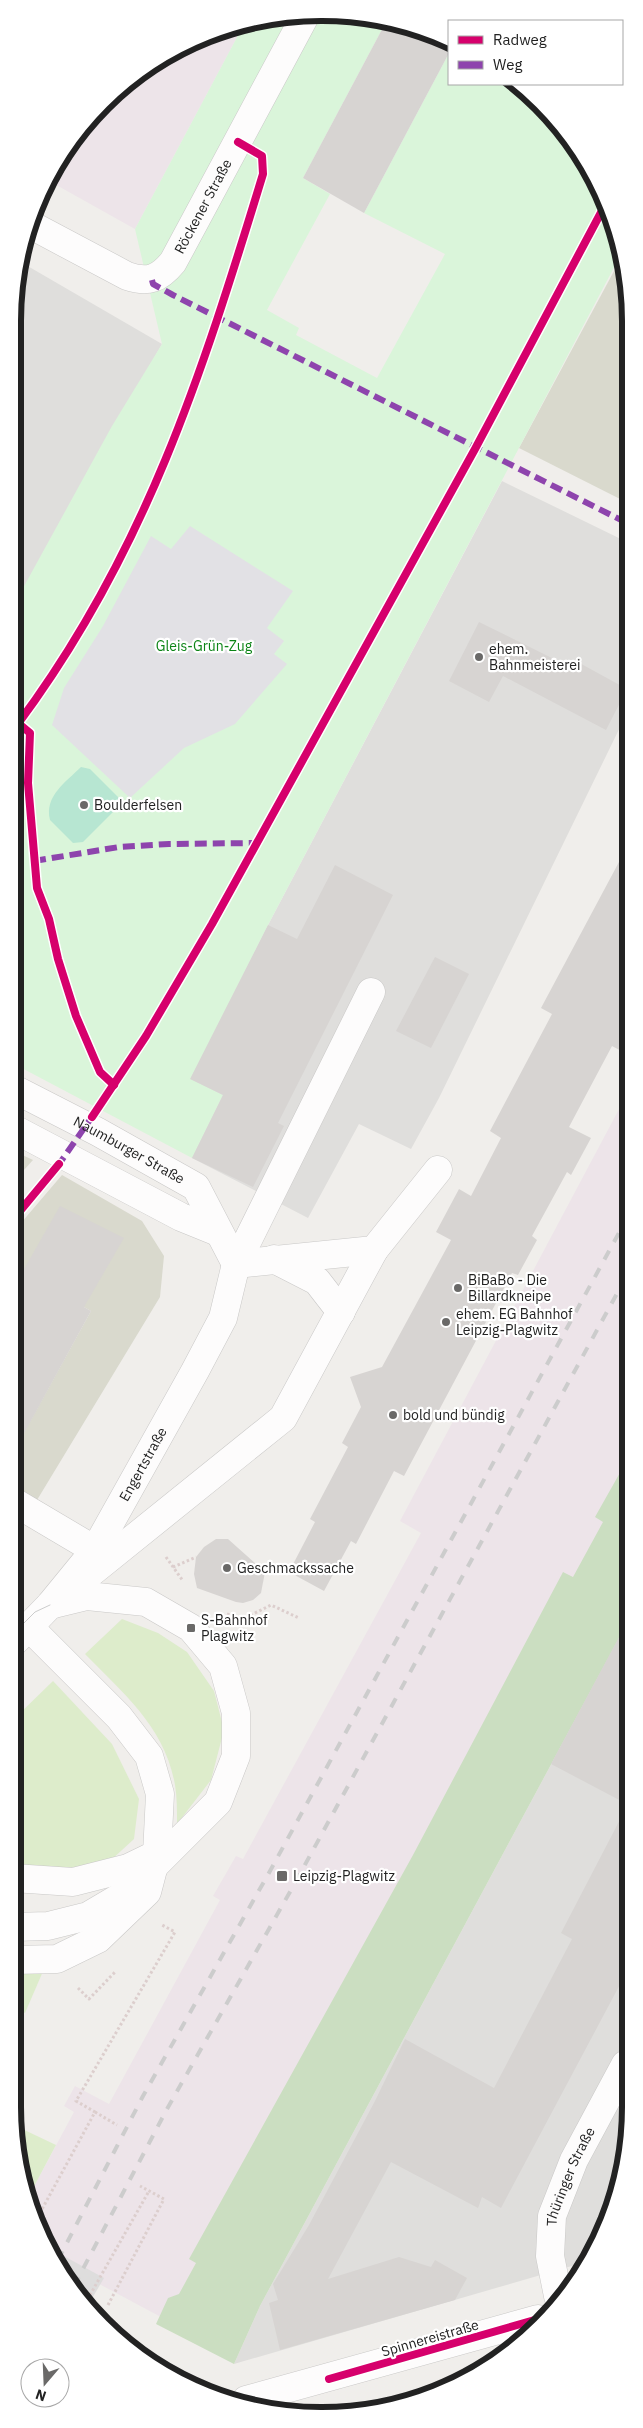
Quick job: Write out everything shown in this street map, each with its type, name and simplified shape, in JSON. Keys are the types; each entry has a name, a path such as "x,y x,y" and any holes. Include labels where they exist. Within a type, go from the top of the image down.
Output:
{"street":[{"name":"Röckener Straße","path":"36,228 127,276 152,280 160,276 173,262 302,22"},
{"name":"Engertstraße","path":"22,1635 96,1550 223,1318 236,1264 371,992"},
{"name":"Naumburger Straße","path":"21,1093 98,1132 196,1187 236,1264"},
{"path":"21,1133 180,1218 218,1232"},
{"path":"50,1605 283,1418 374,1250 438,1170"},
{"path":"236,1264 374,1250"},
{"path":"274,1259 317,1281 341,1312"},
{"path":"21,1506 96,1550"},
{"path":"21,1927 48,1926 88,1916 127,1893 163,1854 218,1802 236,1756 236,1713 223,1666 191,1628 146,1602 87,1596 50,1605"},
{"path":"21,1960 56,1959 98,1939 147,1892 163,1854 160,1794 149,1756 119,1717 22,1635"},
{"path":"21,1879 72,1882 128,1868 163,1854"},
{"name":"Thüringer Straße","path":"557,2292 550,2256 552,2216 574,2160 622,2071"},
{"name":"Spinnereistraße","path":"251,2399 532,2321"}],"path":[{"path":"146,1528 184,1582"},
{"path":"173,1567 196,1557"},
{"path":"225,1614 243,1619 271,1605 299,1618"},
{"path":"117,2125 76,2101 175,1932 161,1924 154,1931"},
{"path":"89,1999 122,1965"},
{"path":"40,2212 94,2112"},
{"path":"108,2305 164,2199 140,2186"},
{"path":"90,2296 149,2191"}],"shaded area":[{"path":"240,32 135,229 55,184 61,171 83,139 109,109 139,83 171,61 207,44"},
{"path":"27,265 162,344 21,593 21,322"},
{"path":"617,266 622,322 622,500 519,448"},
{"path":"502,481 622,540 622,723 439,1098 411,1149 359,1124 308,1218 192,1158 190,1079 268,925"},
{"path":"190,526 293,591 267,628 284,641 274,654 287,664 235,724 184,748 130,798 52,725 64,688 103,626 151,536 171,549"},
{"path":"622,1104 622,1582 174,2324 68,2267 52,2239 33,2189 74,2112 64,2106 75,2086 109,2104 220,1900 213,1896 236,1856 243,1859 421,1533 400,1521"},
{"path":"21,1154 33,1160 21,1173"},
{"path":"62,1175 142,1221 164,1256 160,1297 21,1526 21,1438 91,1311 23,1272 21,1275 21,1223"},
{"path":"622,1632 621,2126 612,2184 599,2221 582,2257 577,2265 234,2364 260,2306"}],"green space":[{"name":"Gleis-Grün-Zug","path":"322,21 341,22 383,28 303,178 330,194 267,310 299,328 296,335 377,378 445,254 364,213 448,55 448,85 506,85 534,109 560,139 582,171 591,189 606,225 616,263 268,925 191,1079 223,1095 192,1158 21,1068 21,592 112,426 162,344 135,229 240,32 282,24"},
{"name":"Boulderfelsen","path":"81,767 90,769 119,798 118,807 83,842 73,843 50,820 49,811 53,797 58,790"},
{"path":"622,1469 622,1632 260,2306 234,2364 156,2324 168,2298 179,2294 196,2263 189,2259 413,1855 563,1572 573,1577 603,1522 595,1517"},
{"path":"122,1619 158,1633 187,1652 214,1691 224,1730 211,1780 177,1824 175,1785 170,1764 162,1746 152,1728 128,1697 85,1654"},
{"path":"53,1681 112,1744 139,1799 134,1839 110,1861 66,1869 21,1865 21,1712"},
{"path":"21,1968 44,1969 25,2013 21,2011"},
{"path":"22,2129 56,2145 33,2189"}],"pier":[{"path":"59,2254 104,2278 92,2299"}],"building":[{"path":"383,28 418,37 448,49 448,55 364,213 303,178"},
{"path":"479,622 570,667 574,660 622,686 622,699 606,730 503,676 489,702 449,681"},
{"path":"622,856 622,1051 612,1046 569,1127 591,1138 571,1175 567,1172 532,1236 537,1240 518,1275 512,1273 404,1476 394,1471 356,1544 351,1541 324,1591 289,1572 315,1522 310,1519 348,1447 342,1443 361,1407 350,1377 382,1367 451,1240 436,1232 459,1189 471,1196 501,1138 490,1131 552,1014 541,1008"},
{"path":"335,865 393,895 278,1123 284,1126 253,1187 192,1158 223,1095 190,1079 268,925 297,939"},
{"path":"435,957 469,974 431,1048 396,1031"},
{"path":"60,1206 124,1238 84,1307 91,1311 21,1439 21,1274"},
{"name":"Geschmackssache","path":"216,1539 228,1539 265,1572 261,1593 253,1600 243,1603 236,1602 197,1588 194,1574 196,1557 204,1547"},
{"path":"622,1631 622,1801 551,1764"},
{"path":"622,1816 622,1981 501,2208 482,2197 478,2208 391,2162 328,2279 399,2257 431,2267 435,2260 467,2278 455,2300 280,2350 269,2303 278,2300 273,2284 309,2225 375,2101 405,2039 494,2088 572,1939 561,1933"}],"tram line":[{"path":"21,1626 35,1612 50,1605"}],"railway":[{"path":"60,2256 143,2096 270,1871 622,1227"},
{"path":"77,2280 167,2109 295,1883 622,1284"}],"marked path":[{"path":"152,280 153,284 173,295 622,520"},
{"path":"34,861 119,847 169,844 256,843"},
{"path":"57,1167 94,1114"}],"cycle path":[{"path":"21,719 62,660 101,595 135,528 165,460 192,391 217,320 263,174 262,156 238,142"},
{"path":"92,1117 146,1036 212,924 475,449 601,212"},
{"path":"21,726 30,733 28,783 37,888 49,919 58,959 76,1016 100,1072 114,1085"},
{"path":"21,1210 59,1164"},
{"path":"329,2379 532,2321"}],"place":[{"name":"ehem. Bahnmeisterei","path":"479,657"},
{"name":"Boulderfelsen","path":"84,805"},
{"name":"BiBaBo - Die Billardkneipe","path":"458,1288"},
{"name":"ehem. EG Bahnhof Leipzig-Plagwitz","path":"446,1322"},
{"name":"bold und bündig","path":"393,1415"},
{"name":"Geschmackssache","path":"227,1568"},
{"name":"S-Bahnhof Plagwitz","path":"191,1628"},
{"name":"Leipzig-Plagwitz","path":"282,1876"}]}
